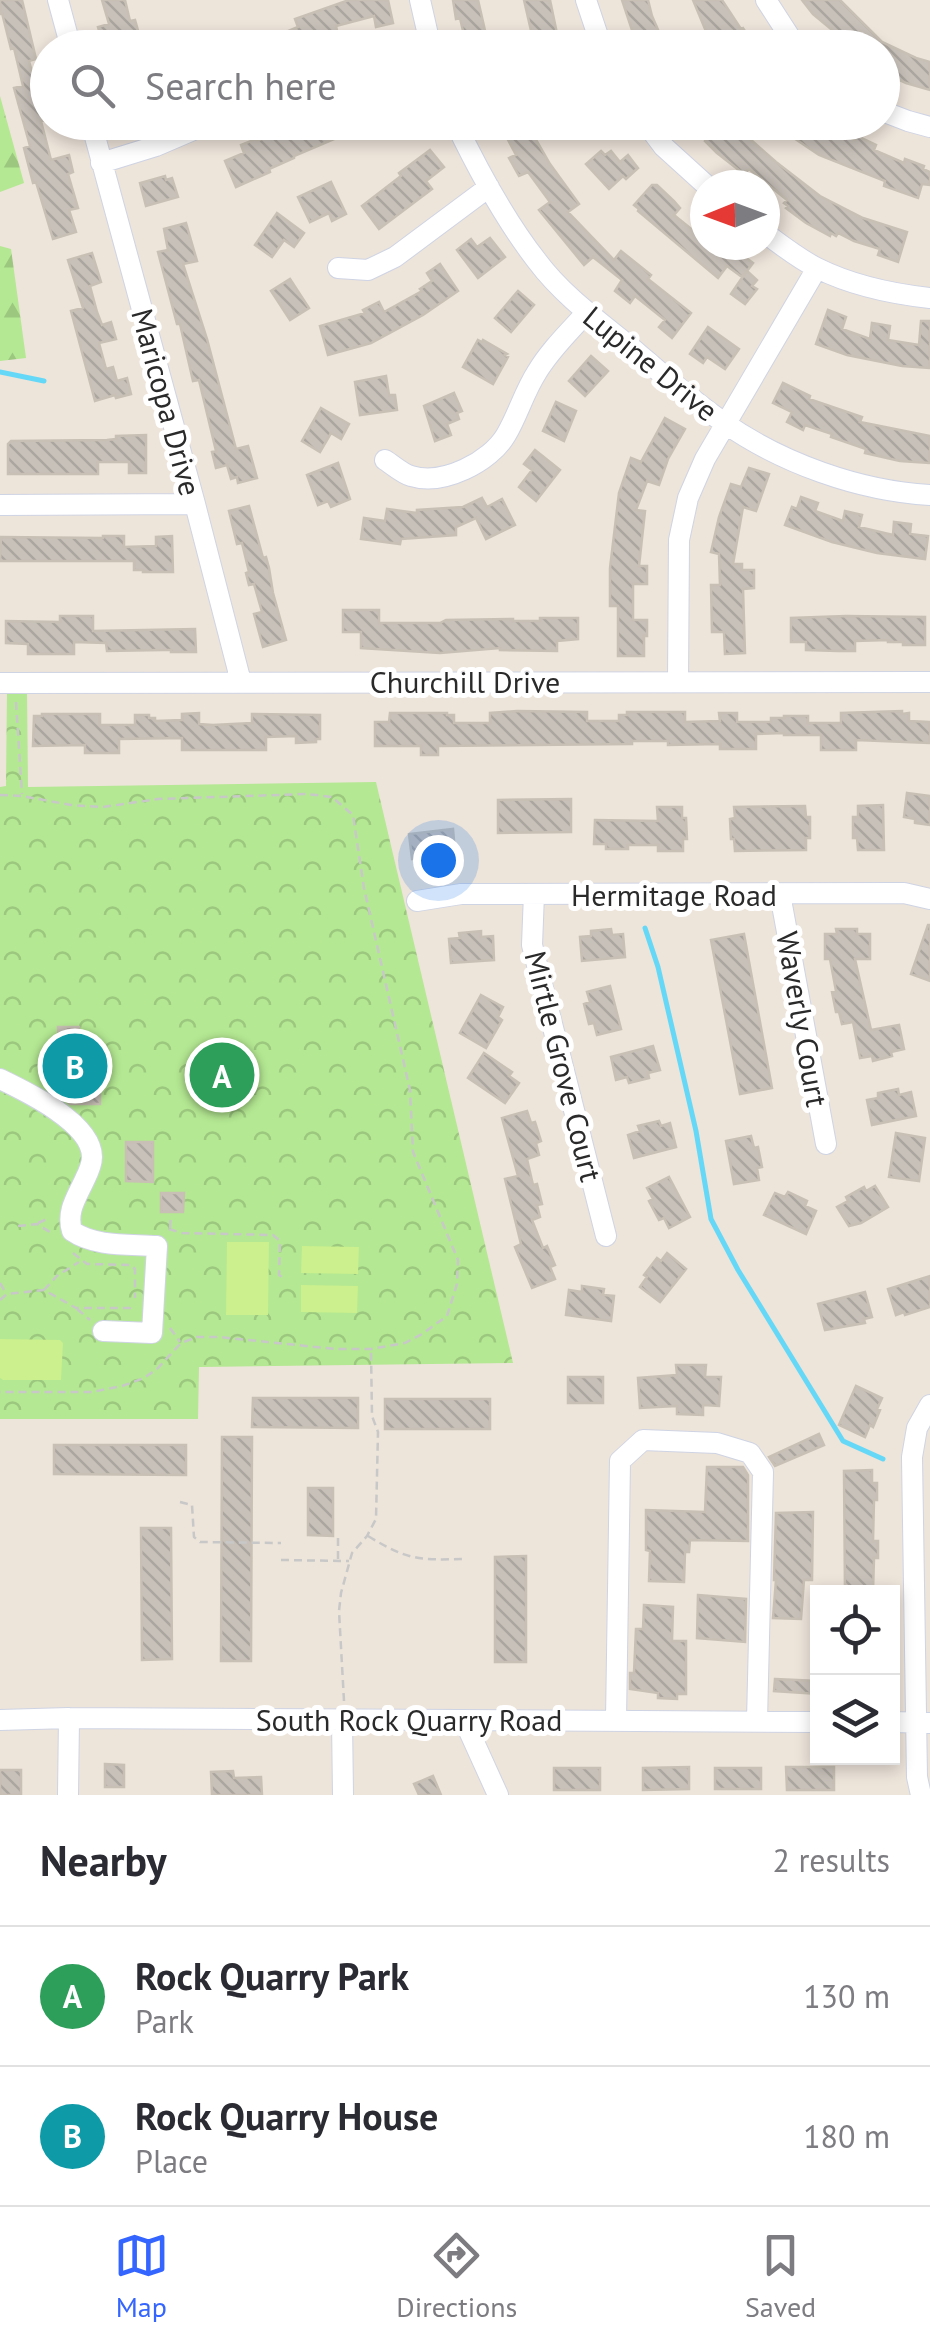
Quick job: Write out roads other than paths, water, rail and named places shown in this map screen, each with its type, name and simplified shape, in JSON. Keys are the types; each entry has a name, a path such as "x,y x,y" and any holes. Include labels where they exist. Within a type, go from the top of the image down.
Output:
{"street":[{"path":"58,0 66,30"},
{"path":"420,0 426,30"},
{"path":"586,0 596,30"},
{"path":"766,0 785,30"},
{"path":"900,119 930,126"},
{"name":"Maricopa Drive","path":"95,140 241,682"},
{"path":"101,163 170,140"},
{"name":"Lupine Drive","path":"465,140 489,187 536,261 587,312 725,424 796,464 876,488 930,495"},
{"path":"658,140 690,170"},
{"path":"338,268 368,270 395,257 489,187"},
{"path":"780,243 816,268 866,286 930,298"},
{"path":"678,681 679,540 688,498 705,458 816,268"},
{"path":"385,460 412,476 455,474 476,466 508,433 540,367 587,312"},
{"path":"0,505 195,504"},
{"name":"Churchill Drive","path":"8,683 930,682"},
{"name":"Hermitage Road","path":"417,901 461,894 904,893 930,899"},
{"name":"Mirtle Grove Court","path":"534,894 532,945 606,1236"},
{"name":"Waverly Court","path":"780,894 826,1144"},
{"path":"0,1078 78,1127 90,1143 92,1159 73,1203 69,1221 72,1230 82,1238 96,1241 157,1246 152,1333 103,1331"},
{"path":"921,1795 917,1777 924,1722 912,1457 917,1428 930,1405"},
{"path":"616,1720 620,1461 643,1440 717,1443 750,1453 763,1472 757,1721"},
{"path":"68,1795 69,1718"},
{"name":"South Rock Quarry Road","path":"0,1720 810,1722"},
{"path":"343,1720 344,1795"},
{"path":"464,1720 498,1795"}],"waterway":[{"path":"0,372 44,381"},
{"path":"645,928 658,967 696,1131 711,1219 843,1441 883,1459"}],"place":[{"name":"Rock Quarry House","path":"75,1066"},
{"name":"Rock Quarry Park","path":"222,1075"}]}
